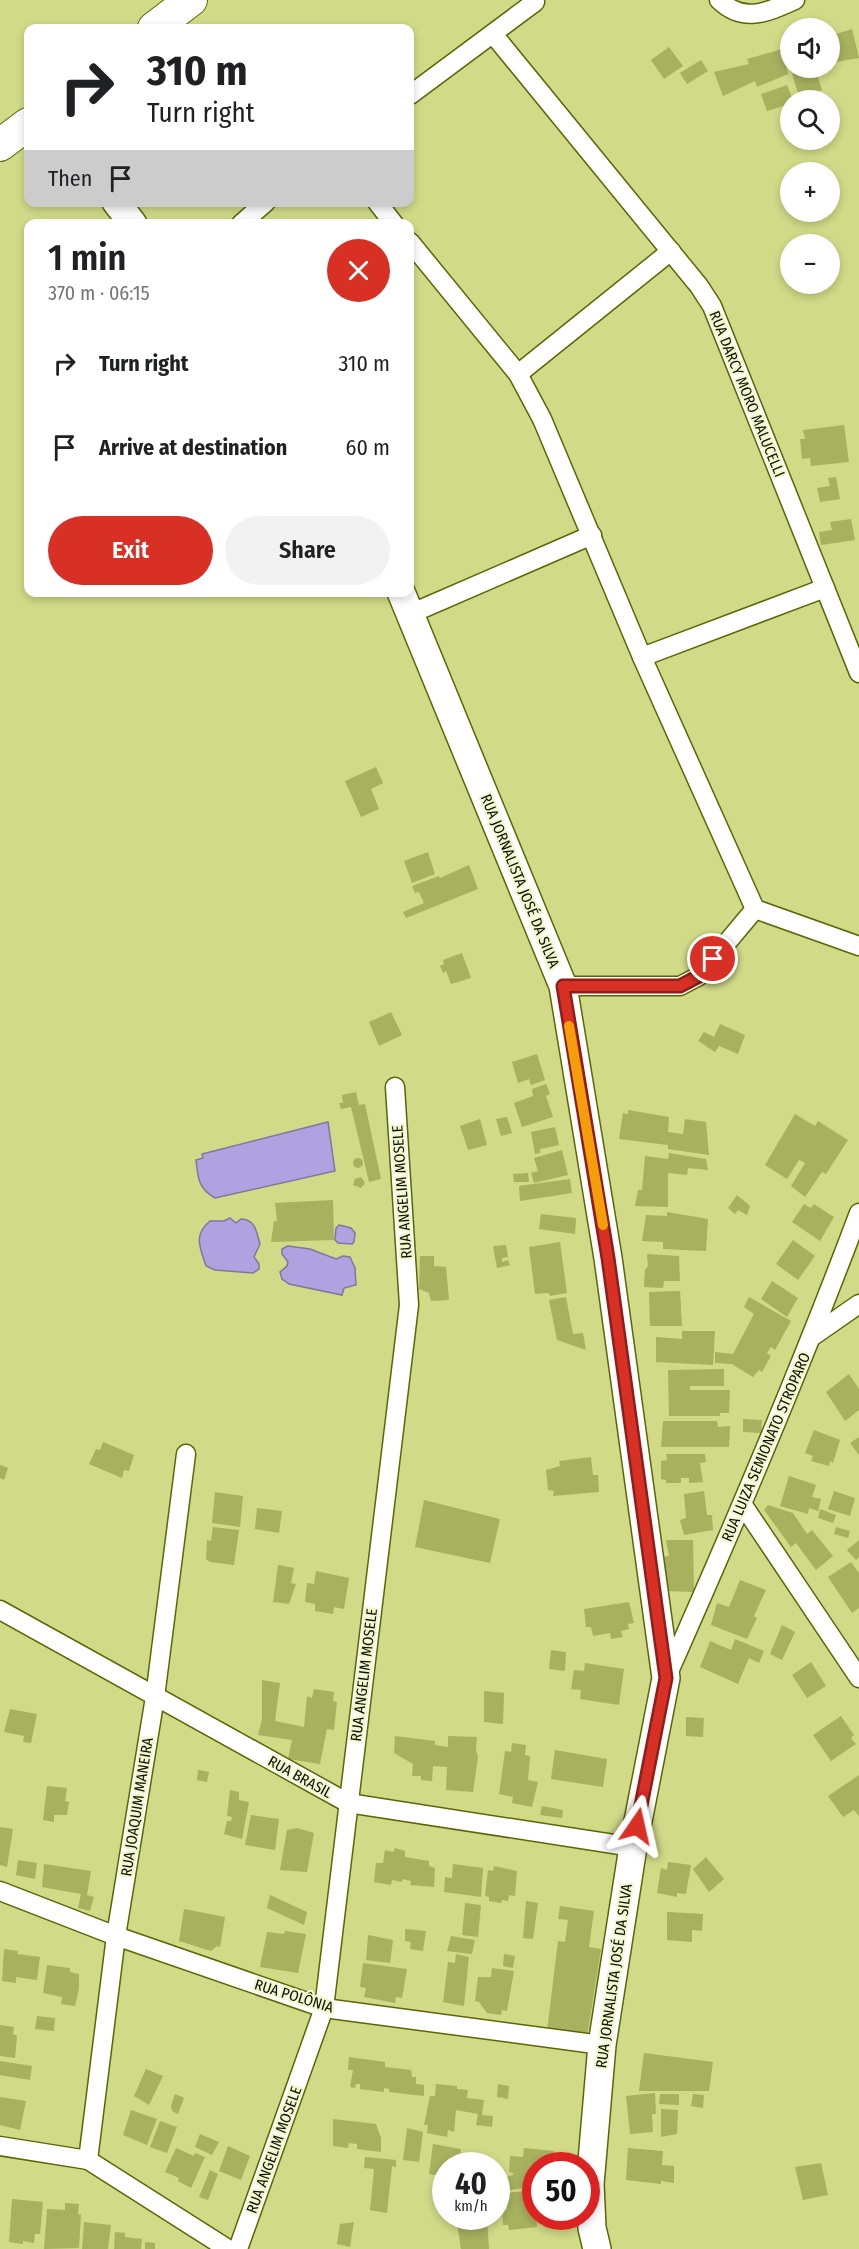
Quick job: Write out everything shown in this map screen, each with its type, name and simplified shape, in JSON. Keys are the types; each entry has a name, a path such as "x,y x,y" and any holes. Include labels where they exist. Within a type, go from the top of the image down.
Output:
{"highway":[{"path":"159,24 191,0"},
{"path":"0,145 24,127"}],"main road":[{"path":"120,207 129,219"},
{"name":"RUA JORNALISTA JOSÉ DA SILVA","path":"405,603 563,986 608,1258 666,1678 633,1847 603,2045 590,2184 592,2228 597,2249"}],"street":[{"path":"719,0 738,13 768,12 795,0"},
{"path":"414,92 535,2"},
{"name":"RUA DARCY MORO MALUCELLI","path":"493,34 671,251 712,306 856,662"},
{"path":"247,219 260,207"},
{"path":"381,207 390,219"},
{"path":"414,247 518,374 542,419 642,657 755,909 859,946"},
{"path":"518,374 671,251"},
{"path":"405,603 592,535"},
{"path":"642,657 825,588"},
{"path":"563,986 680,986 699,976 755,909"},
{"name":"RUA ANGELIM MOSELE","path":"238,2249 324,2008 409,1305 395,1087"},
{"name":"RUA LUIZA SEMIONATO STROPARO","path":"666,1678 743,1506 813,1336 859,1213"},
{"path":"813,1336 859,1304"},
{"name":"RUA JOAQUIM MANEIRA","path":"88,2160 116,1936 155,1697 186,1454"},
{"path":"743,1506 859,1678"},
{"name":"RUA BRASIL","path":"0,1610 348,1803 633,1847"},
{"name":"RUA POLÔNIA","path":"0,1891 116,1936 324,2008 603,2045"},
{"path":"0,2146 88,2160 228,2249"}],"shaded area":[{"path":"328,1122 335,1171 215,1198 205,1190 200,1182 196,1160 203,1158 202,1154"},
{"path":"230,1218 236,1223 241,1219 250,1222 256,1231 260,1244 254,1257 259,1264 259,1269 253,1273 215,1270 206,1266 199,1242 201,1231 210,1221 224,1221"},
{"path":"339,1225 351,1228 355,1233 352,1244 338,1243 335,1240 336,1228"},
{"path":"288,1246 310,1249 336,1259 343,1256 350,1257 355,1268 356,1285 344,1288 342,1295 289,1284 282,1279 280,1272 287,1266 288,1262 282,1254 282,1249"}],"building":[{"path":"852,29 859,58 840,61 840,33"},
{"path":"669,47 683,66 664,79 651,60"},
{"path":"780,50 780,77 757,87 755,81 723,96 714,72 749,64 747,59"},
{"path":"701,60 708,71 687,84 680,73"},
{"path":"793,78 818,78 822,90 797,90"},
{"path":"787,85 789,90 780,90 780,107 767,111 761,94"},
{"path":"844,425 849,462 811,466 810,458 802,459 800,439 805,439 803,430"},
{"path":"836,477 840,499 820,502 817,488 830,486 828,478"},
{"path":"851,519 855,540 821,545 819,532 832,530 830,522"},
{"path":"376,767 383,783 371,789 379,809 361,817 345,781"},
{"path":"428,852 435,874 412,883 404,861"},
{"path":"469,865 478,889 406,918 403,912 424,903 419,892 415,893 412,886 439,876 440,878"},
{"path":"462,953 471,978 451,984 446,971 443,973 440,966 444,964 443,960"},
{"path":"391,1012 402,1035 379,1046 369,1022"},
{"path":"720,1024 745,1035 738,1054 719,1046 715,1052 698,1041 704,1032 714,1037"},
{"path":"537,1054 545,1080 531,1085 529,1079 518,1083 512,1062"},
{"path":"546,1084 550,1094 546,1096 553,1117 522,1127 514,1103 533,1096 532,1089"},
{"path":"356,1092 359,1105 365,1104 381,1179 369,1182 351,1107 341,1109 339,1103 343,1103 342,1095"},
{"path":"628,1110 669,1117 668,1132 683,1134 685,1119 706,1122 709,1155 668,1149 668,1145 619,1139 623,1113 628,1114"},
{"path":"795,1114 815,1126 818,1121 848,1140 826,1174 822,1172 805,1197 791,1186 805,1163 799,1160 787,1179 765,1165"},
{"path":"507,1117 512,1133 501,1136 496,1119"},
{"path":"480,1119 487,1145 468,1150 460,1126"},
{"path":"555,1127 559,1145 540,1149 540,1153 535,1154 531,1132"},
{"path":"562,1150 568,1175 534,1183 531,1173 538,1171 534,1158"},
{"path":"669,1153 706,1159 708,1170 688,1168 687,1175 668,1173 668,1207 635,1206 638,1190 642,1190 645,1156 668,1159"},
{"path":"358,1158 362,1159 362,1167 358,1168 354,1167 353,1163 354,1159"},
{"path":"528,1173 529,1182 514,1182 513,1174"},
{"path":"361,1177 365,1183 361,1188 353,1185 355,1179"},
{"path":"570,1179 572,1193 520,1201 519,1186"},
{"path":"737,1195 750,1206 747,1215 738,1210 735,1214 728,1208"},
{"path":"333,1200 334,1240 271,1242 274,1221 277,1221 275,1203"},
{"path":"804,1204 811,1208 814,1204 834,1217 820,1241 792,1222"},
{"path":"667,1212 708,1219 706,1251 663,1249 663,1242 642,1241 646,1215 667,1216"},
{"path":"541,1214 576,1218 575,1234 539,1229"},
{"path":"793,1240 815,1256 798,1280 776,1264"},
{"path":"560,1242 567,1293 550,1296 549,1293 535,1294 529,1247"},
{"path":"506,1245 508,1257 502,1258 502,1262 508,1260 510,1265 497,1268 493,1246"},
{"path":"647,1254 679,1256 680,1281 664,1281 663,1288 644,1287 645,1270 648,1266"},
{"path":"420,1256 434,1256 434,1266 446,1267 449,1300 431,1301 429,1293 419,1289"},
{"path":"772,1281 798,1298 787,1317 761,1299"},
{"path":"680,1291 682,1326 650,1326 649,1292"},
{"path":"566,1297 573,1334 583,1333 586,1350 557,1340 549,1300"},
{"path":"749,1297 791,1321 775,1350 771,1347 767,1353 771,1356 762,1372 759,1370 753,1377 732,1364 715,1363 715,1352 733,1354 754,1314 744,1307"},
{"path":"682,1331 715,1331 713,1365 656,1362 656,1337 682,1339"},
{"path":"724,1369 724,1386 690,1386 690,1390 730,1390 729,1413 720,1413 720,1416 669,1416 668,1370"},
{"path":"849,1374 859,1389 859,1410 845,1421 826,1392"},
{"path":"743,1419 762,1420 761,1433 743,1432"},
{"path":"663,1421 717,1421 718,1427 730,1426 729,1447 661,1447"},
{"path":"814,1430 840,1440 833,1463 830,1461 829,1466 811,1461 813,1456 805,1453"},
{"path":"859,1437 859,1455 850,1443"},
{"path":"103,1442 134,1455 129,1471 124,1470 122,1478 89,1464 96,1449 100,1450"},
{"path":"666,1454 705,1454 706,1462 700,1463 703,1482 689,1483 689,1478 681,1478 681,1483 666,1483 666,1480 661,1479 661,1461 667,1460"},
{"path":"591,1457 593,1475 598,1475 599,1492 553,1496 554,1491 548,1490 546,1470 560,1466 559,1461"},
{"path":"0,1465 8,1468 4,1480 0,1478"},
{"path":"789,1476 816,1485 812,1497 821,1499 818,1511 809,1508 808,1514 780,1506"},
{"path":"704,1491 707,1515 712,1515 713,1530 684,1535 680,1520 686,1518 684,1494"},
{"path":"834,1491 855,1498 850,1516 828,1509"},
{"path":"215,1492 243,1496 240,1527 212,1523"},
{"path":"424,1500 500,1519 490,1563 415,1547"},
{"path":"768,1505 793,1513 807,1534 812,1530 833,1556 816,1570 796,1543 791,1547 764,1510"},
{"path":"257,1508 282,1511 279,1533 255,1529"},
{"path":"820,1509 836,1515 833,1523 818,1518"},
{"path":"213,1527 239,1530 234,1565 210,1562 206,1559 207,1540 211,1541"},
{"path":"836,1527 850,1531 848,1538 834,1534"},
{"path":"666,1540 693,1540 694,1592 665,1591 663,1557 669,1556"},
{"path":"859,1540 859,1557 856,1560 847,1550"},
{"path":"851,1562 859,1573 859,1608 852,1613 828,1577"},
{"path":"278,1565 294,1568 291,1583 296,1584 289,1604 273,1602"},
{"path":"316,1571 349,1578 344,1609 334,1607 333,1614 315,1611 315,1604 305,1602 307,1583 314,1584"},
{"path":"740,1580 766,1590 747,1639 711,1625 717,1603 729,1607"},
{"path":"629,1602 634,1623 628,1624 629,1629 621,1631 623,1637 611,1639 610,1633 593,1636 591,1627 586,1627 584,1609"},
{"path":"782,1625 795,1632 782,1660 770,1654"},
{"path":"735,1639 764,1651 759,1663 749,1658 738,1684 700,1667 710,1641 731,1650"},
{"path":"551,1650 566,1652 565,1671 549,1669"},
{"path":"811,1662 826,1686 807,1698 792,1675"},
{"path":"585,1663 624,1669 619,1705 580,1699 581,1690 571,1689 574,1670 584,1671"},
{"path":"262,1680 280,1683 275,1721 304,1727 307,1696 312,1698 314,1689 334,1692 333,1701 337,1702 334,1730 327,1729 320,1764 288,1759 292,1740 258,1735 262,1719"},
{"path":"484,1691 504,1693 503,1724 484,1722"},
{"path":"10,1709 37,1714 31,1743 23,1742 24,1736 4,1732"},
{"path":"841,1716 854,1735 851,1738 856,1744 831,1761 813,1735"},
{"path":"686,1717 704,1718 703,1737 686,1736"},
{"path":"395,1736 435,1741 435,1745 448,1747 448,1736 477,1737 478,1757 473,1792 446,1790 447,1767 433,1766 432,1781 421,1780 421,1776 412,1776 413,1764 394,1753"},
{"path":"512,1743 526,1745 525,1755 530,1756 528,1780 538,1782 532,1807 512,1803 513,1797 499,1794 505,1751 511,1752"},
{"path":"555,1750 607,1759 603,1787 551,1779"},
{"path":"198,1770 209,1772 207,1782 197,1780"},
{"path":"859,1775 859,1816 854,1810 843,1817 828,1796"},
{"path":"47,1786 67,1788 65,1801 69,1802 67,1815 54,1815 54,1822 43,1820"},
{"path":"230,1790 239,1792 239,1800 249,1802 242,1839 224,1834 227,1821 231,1821 232,1817 227,1816"},
{"path":"542,1806 563,1810 562,1818 540,1815"},
{"path":"251,1815 279,1819 275,1850 245,1845"},
{"path":"0,1827 13,1829 7,1867 0,1865"},
{"path":"297,1828 314,1833 307,1872 280,1870 287,1830"},
{"path":"395,1848 405,1851 405,1857 429,1861 429,1866 435,1868 434,1887 410,1885 411,1881 402,1879 402,1882 392,1880 391,1885 374,1882 376,1863 383,1863 385,1850 393,1852"},
{"path":"706,1857 724,1879 709,1892 693,1869"},
{"path":"18,1860 37,1863 35,1879 16,1875"},
{"path":"668,1862 691,1865 686,1894 677,1893 677,1897 657,1893 661,1868 667,1870"},
{"path":"44,1864 91,1871 87,1895 94,1897 90,1911 78,1908 81,1894 42,1887"},
{"path":"453,1864 483,1868 481,1897 444,1892 445,1877 452,1878"},
{"path":"494,1866 517,1871 515,1896 509,1895 508,1901 502,1900 501,1903 489,1901 489,1897 485,1896 488,1870 493,1871"},
{"path":"270,1895 307,1912 304,1925 267,1908"},
{"path":"526,1901 538,1903 533,1939 523,1938"},
{"path":"465,1903 481,1905 478,1937 462,1935"},
{"path":"560,1906 594,1911 589,1947 601,1949 587,2037 547,2031 558,1941 565,1942 568,1920 558,1919"},
{"path":"184,1909 225,1917 220,1947 217,1946 211,1951 179,1941"},
{"path":"667,1912 703,1914 702,1931 692,1930 692,1942 667,1940"},
{"path":"405,1929 426,1931 423,1951 410,1949 411,1942 405,1941"},
{"path":"285,1931 306,1934 298,1973 260,1967 267,1932 284,1934"},
{"path":"368,1935 393,1940 390,1963 366,1960"},
{"path":"451,1936 475,1940 472,1954 447,1951"},
{"path":"4,1949 18,1951 17,1954 40,1957 37,1980 16,1977 16,1983 2,1981"},
{"path":"456,1954 469,1957 464,2006 443,2002 448,1962 455,1963"},
{"path":"504,1954 515,1956 513,1968 503,1966"},
{"path":"363,1963 407,1969 402,1998 396,1997 395,2003 364,1997 366,1988 360,1987"},
{"path":"47,1965 70,1968 70,1972 79,1974 75,2006 61,2004 62,1997 43,1993"},
{"path":"492,1968 514,1971 507,2011 502,2010 501,2015 487,2013 479,2002 475,2001 478,1977 491,1977"},
{"path":"37,2016 55,2018 54,2031 35,2029"},
{"path":"0,2025 14,2027 13,2034 17,2036 15,2058 0,2056"},
{"path":"644,2053 713,2062 709,2091 639,2091"},
{"path":"349,2057 385,2062 385,2067 411,2070 412,2077 416,2077 416,2084 424,2085 424,2096 389,2092 389,2089 384,2088 384,2092 360,2089 360,2084 356,2084 355,2088 350,2087 353,2070 348,2070"},
{"path":"0,2061 32,2066 30,2080 0,2075"},
{"path":"146,2069 163,2076 149,2105 134,2096"},
{"path":"436,2084 457,2086 457,2089 468,2090 467,2098 484,2100 482,2115 493,2116 492,2127 476,2125 478,2114 456,2110 454,2132 448,2130 447,2137 427,2133 428,2125 424,2125 430,2096 435,2096"},
{"path":"498,2084 509,2086 508,2099 497,2097"},
{"path":"655,2093 656,2114 652,2114 653,2132 630,2134 626,2096"},
{"path":"175,2094 184,2098 178,2114 172,2111 171,2106"},
{"path":"660,2094 679,2094 679,2105 659,2104"},
{"path":"693,2094 704,2095 703,2108 691,2106"},
{"path":"0,2097 26,2101 20,2130 0,2125"},
{"path":"661,2109 678,2110 677,2134 661,2137"},
{"path":"131,2110 157,2119 147,2145 123,2135"},
{"path":"333,2119 376,2124 381,2138 381,2152 357,2149 357,2144 349,2143 348,2148 333,2146"},
{"path":"160,2121 177,2127 167,2153 150,2147"},
{"path":"407,2128 423,2132 419,2162 403,2160"},
{"path":"200,2134 219,2142 212,2155 195,2147"},
{"path":"433,2144 461,2149 461,2152 432,2152 432,2175 429,2174"},
{"path":"228,2146 250,2156 241,2180 219,2171"},
{"path":"176,2148 194,2156 195,2153 205,2157 191,2188 178,2181 179,2178 165,2172"},
{"path":"524,2148 554,2151 554,2152 524,2152"},
{"path":"628,2148 663,2151 662,2165 674,2166 674,2183 661,2181 661,2184 626,2180"},
{"path":"510,2156 522,2157 522,2188 510,2190 510,2176 513,2173 510,2172"},
{"path":"365,2157 396,2160 396,2167 392,2166 387,2213 370,2210 374,2169 364,2168"},
{"path":"821,2163 828,2195 803,2200 795,2167"},
{"path":"210,2170 218,2174 208,2200 199,2197"},
{"path":"522,2191 522,2229 510,2230 510,2192"},
{"path":"12,2199 43,2202 40,2234 35,2234 34,2243 9,2242"},
{"path":"65,2203 79,2204 78,2214 81,2215 79,2248 44,2249 47,2209 65,2210"},
{"path":"84,2222 111,2225 108,2249 82,2249"},
{"path":"354,2222 350,2247 337,2244 340,2224"},
{"path":"458,2230 488,2230 489,2249 461,2249"},
{"path":"115,2232 125,2233 125,2237 142,2239 141,2249 114,2249"},
{"path":"145,2242 155,2243 155,2249 145,2249"}],"slow traffic":[{"path":"569,1026 603,1225"}],"route":[{"path":"637,1826 666,1678 608,1258 563,986 680,986 699,976 713,959"}]}
